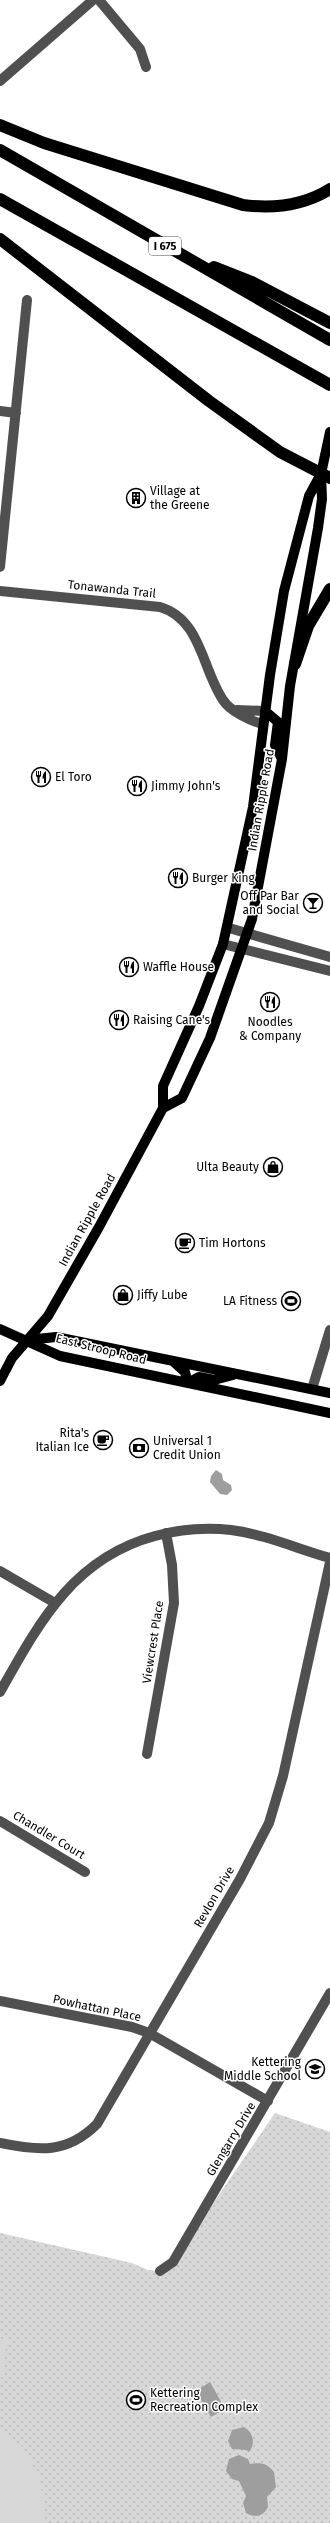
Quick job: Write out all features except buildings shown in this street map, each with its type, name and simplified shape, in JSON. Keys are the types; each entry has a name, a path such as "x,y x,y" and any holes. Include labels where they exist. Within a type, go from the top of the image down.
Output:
{"highway":[{"path":"0,125 44,143 243,205 260,207 293,205 330,189"},
{"name":"I 675","path":"0,150 330,340"},
{"path":"0,199 330,385"},
{"path":"0,239 209,401 280,452 325,476"},
{"path":"170,248 252,282 330,323"},
{"path":"295,664 308,626 330,589"}],"main road":[{"name":"Indian Ripple Road","path":"163,1108 182,1098 210,1038 252,919 282,759 295,664 318,528 330,432"},
{"name":"Indian Ripple Road","path":"0,1381 12,1358 48,1316 99,1228 163,1108 164,1086 199,1006 229,928 253,807 263,724 284,592 299,527 309,496 325,476"},
{"path":"265,711 278,722 275,745 282,759"},
{"path":"0,1330 27,1340"},
{"name":"East Stroop Road","path":"27,1340 56,1337 174,1362 330,1392"},
{"name":"East Stroop Road","path":"27,1340 60,1356 330,1413"},
{"path":"174,1362 185,1372 188,1383 199,1377 214,1380 237,1374"}],"street":[{"path":"0,81 92,0"},
{"path":"100,0 140,49 146,67"},
{"path":"0,567 27,300"},
{"path":"0,411 16,413"},
{"name":"Tonawanda Trail","path":"0,591 160,607 170,610 187,624 222,699 230,707 237,710 246,720 263,724"},
{"path":"237,710 265,711"},
{"path":"229,928 330,957"},
{"path":"223,944 268,957 330,971"},
{"path":"312,1389 330,1330"},
{"path":"0,1692 55,1603 71,1584 104,1558 141,1540 166,1533 190,1529 232,1530 330,1558"},
{"name":"Viewcrest Place","path":"147,1754 174,1603 172,1565 166,1533"},
{"name":"Revlon Drive","path":"0,2143 26,2149 58,2148 80,2138 97,2124 240,1879 269,1822 283,1776 330,1562"},
{"path":"0,1570 55,1603"},
{"name":"Chandler Court","path":"0,1821 85,1872"},
{"name":"Glengarry Drive","path":"160,2271 173,2262 330,1994"},
{"name":"Powhattan Place","path":"0,2001 132,2027 149,2033 268,2101"}],"shaded area":[{"path":"216,1470 222,1474 223,1480 231,1485 232,1490 227,1495 220,1494 210,1482 211,1476"},
{"path":"275,2113 330,2132 330,2523 0,2523 0,2233 132,2263 148,2270 160,2271 173,2262"},
{"path":"0,2340 7,2341 2,2378 0,2378"},
{"path":"210,2382 225,2409 211,2417 196,2391"},
{"path":"244,2427 250,2432 253,2442 249,2452 246,2450 232,2449 228,2441 232,2430"},
{"path":"0,2432 22,2446 40,2478 46,2523 0,2523"},
{"path":"239,2455 248,2459 250,2464 264,2464 274,2472 276,2487 267,2497 268,2507 261,2515 253,2516 246,2513 243,2503 246,2496 239,2481 232,2479 226,2471 229,2459"}],"place":[{"name":"Village at the Greene","path":"136,498"},
{"name":"El Toro","path":"41,777"},
{"name":"Jimmy John's","path":"137,786"},
{"name":"Burger King","path":"178,878"},
{"name":"Off Par Bar and Social","path":"313,903"},
{"name":"Waffle House","path":"129,967"},
{"name":"Noodles & Company","path":"270,1002"},
{"name":"Raising Cane's","path":"119,1020"},
{"name":"Ulta Beauty","path":"273,1167"},
{"name":"Tim Hortons","path":"185,1243"},
{"name":"Jiffy Lube","path":"123,1295"},
{"name":"LA Fitness","path":"291,1301"},
{"name":"Rita's Italian Ice","path":"103,1440"},
{"name":"Universal 1 Credit Union","path":"139,1448"},
{"name":"Kettering Middle School","path":"315,2069"},
{"name":"Kettering Recreation Complex","path":"136,2400"}]}
